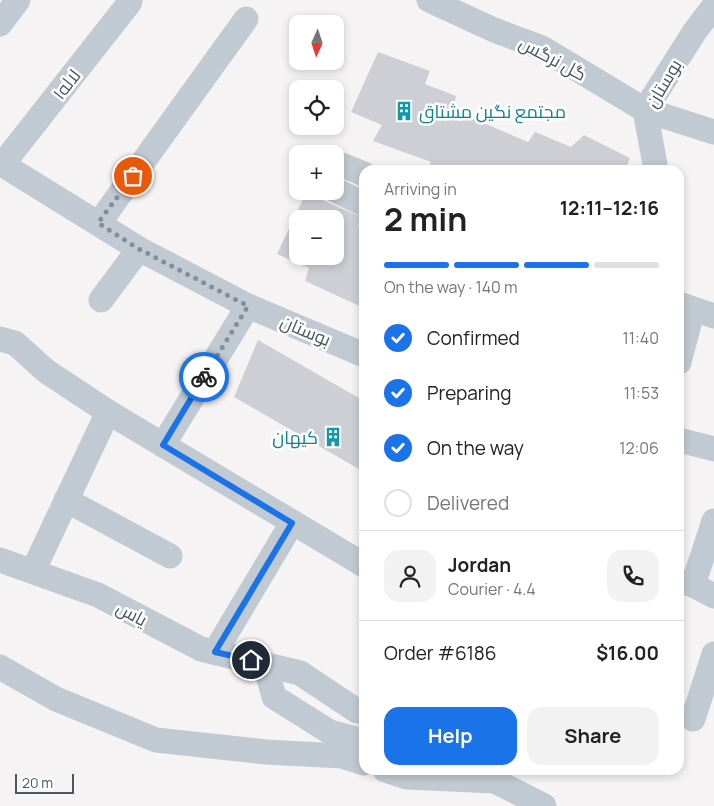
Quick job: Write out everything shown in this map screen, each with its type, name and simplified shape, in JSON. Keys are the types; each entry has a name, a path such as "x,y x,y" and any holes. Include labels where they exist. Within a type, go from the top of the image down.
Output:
{"street":[{"path":"0,24 18,0"},
{"name":"گل نرگس","path":"429,0 494,30 542,48 645,110 714,132"},
{"name":"لاله۱","path":"1,164 130,2"},
{"name":"بوستان","path":"655,165 645,110 696,30 714,6"},
{"path":"98,223 246,19"},
{"name":"بوستان","path":"1,164 139,249 248,306 359,353"},
{"path":"344,166 359,172"},
{"path":"344,194 359,202"},
{"path":"101,300 139,249"},
{"path":"163,445 248,306"},
{"path":"684,346 695,310"},
{"path":"0,339 15,343 46,371 108,412 359,561"},
{"path":"33,570 108,412"},
{"path":"684,441 714,449"},
{"path":"66,500 170,556"},
{"path":"695,587 714,521"},
{"path":"215,652 292,523"},
{"name":"یاس","path":"0,560 33,570 98,595 201,649 300,673 359,711"},
{"path":"695,717 714,654"},
{"path":"265,664 274,697 358,750"},
{"path":"0,667 56,699 156,740 266,752 358,750"},
{"path":"400,775 406,777 495,781 544,806"}],"building":[{"name":"مجتمع نگین مشتاق","path":"378,52 430,71 425,84 456,96 453,110 528,142 535,132 571,147 584,135 630,158 627,165 430,165 431,162 373,141 382,125 351,112"},
{"path":"303,200 322,200 359,216 359,306 305,281 309,268 302,265 344,265 344,210 298,210"},
{"path":"289,229 289,259 277,254"},
{"name":"کیهان","path":"258,340 359,398 359,469 234,397"}],"way so far":[{"path":"133,176 98,223 139,249 248,306 204,377"}],"place":[{"name":"مجتمع نگین مشتاق","path":"404,111"},
{"name":"کیهان","path":"333,437"}],"route":[{"path":"204,377 163,445 292,523 215,652 251,660"}]}
